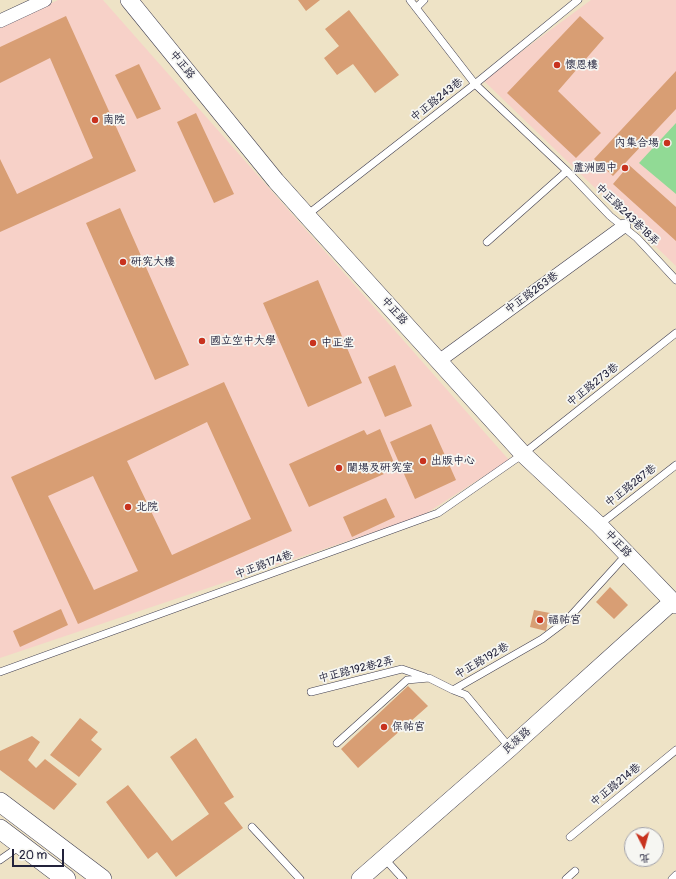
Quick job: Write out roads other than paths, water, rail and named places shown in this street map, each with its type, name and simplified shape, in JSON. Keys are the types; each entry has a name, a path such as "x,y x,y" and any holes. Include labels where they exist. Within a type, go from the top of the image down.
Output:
{"main road":[{"path":"0,802 102,879"},
{"path":"0,829 66,879"}],"street":[{"path":"0,20 45,0"},
{"name":"中正路","path":"129,0 276,180 523,454 599,525 675,602"},
{"name":"中正路263巷","path":"439,361 624,226"},
{"name":"民族路","path":"360,879 675,602"}],"lane":[{"name":"中正路243巷18弄","path":"410,0 475,84 567,171 610,216 624,226 676,280"},
{"path":"416,8 424,0"},
{"name":"中正路243巷","path":"307,215 475,84 578,0"},
{"path":"487,242 567,171"},
{"name":"中正路273巷","path":"523,454 676,333"},
{"name":"中正路174巷","path":"0,672 438,513 523,454"},
{"name":"中正路287巷","path":"599,525 676,465"},
{"name":"中正路192巷","path":"428,678 453,690 542,639 566,621 627,554"},
{"name":"中正路192巷2弄","path":"311,692 402,669 428,678"},
{"path":"337,743 406,680 428,678"},
{"path":"453,690 466,695 510,748"},
{"name":"中正路214巷","path":"570,837 676,750"},
{"path":"252,826 300,879"},
{"path":"0,860 22,845"},
{"path":"384,858 403,879"},
{"path":"566,879 575,871"},
{"path":"672,879 676,875"}],"place":[{"name":"懷恩樓","path":"557,65"},
{"name":"南院","path":"95,120"},
{"name":"內集合場","path":"667,143"},
{"name":"蘆洲國中","path":"625,168"},
{"name":"研究大樓","path":"123,262"},
{"name":"國立空中大學","path":"202,341"},
{"name":"中正堂","path":"313,343"},
{"name":"出版中心","path":"423,461"},
{"name":"闈場及研究室","path":"339,468"},
{"name":"北院","path":"128,507"},
{"name":"福祐宮","path":"540,620"},
{"name":"保祐宮","path":"384,727"}]}
